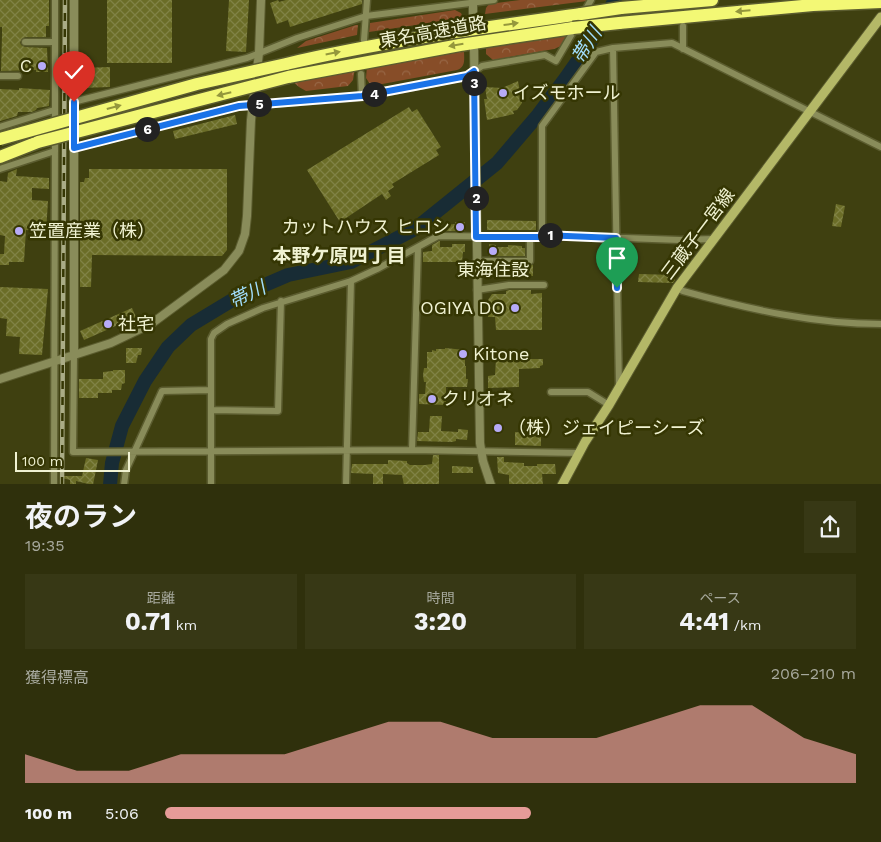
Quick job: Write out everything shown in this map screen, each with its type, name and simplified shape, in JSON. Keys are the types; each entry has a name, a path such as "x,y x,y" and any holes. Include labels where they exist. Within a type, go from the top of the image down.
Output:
{"highway":[{"name":"東名高速道路","path":"0,140 197,84 333,53 444,34 581,14 624,4 712,0"},
{"name":"東名高速道路","path":"0,155 38,142 288,77 460,45 618,23 813,5 880,2"}],"main road":[{"name":"三蔵子一宮線","path":"562,484 677,288 881,17"}],"street":[{"path":"54,484 55,0"},
{"path":"74,0 73,452 412,450 579,453"},
{"path":"0,379 111,343 151,324 224,270 240,251 247,216 251,120 259,54 261,0"},
{"path":"364,40 367,0"},
{"path":"74,102 259,54 297,38 366,16 473,1 494,0"},
{"path":"74,148 239,106 362,96 467,76 482,66 545,55 556,60 591,0"},
{"path":"473,1 473,19"},
{"path":"683,26 683,49"},
{"path":"25,42 55,42"},
{"path":"542,235 542,126 596,52 613,48 672,44 881,147"},
{"path":"613,48 619,388"},
{"path":"474,49 478,410 481,451 491,484"},
{"path":"362,74 362,96"},
{"path":"0,76 18,76"},
{"path":"0,127 54,110"},
{"path":"0,169 55,151"},
{"path":"211,484 211,338 214,333 263,308 351,281 438,236 542,237 542,235 680,240 713,239"},
{"path":"476,261 530,261 530,237"},
{"path":"412,450 418,247"},
{"path":"346,484 351,281"},
{"path":"476,290 509,285 544,285"},
{"path":"677,288 738,306 855,324 881,324"},
{"path":"211,410 278,410 281,301"},
{"path":"124,484 126,470 162,390 211,390"},
{"path":"551,392 588,392 609,405"}],"green space":[{"path":"520,0 587,1 485,14 489,4"},
{"path":"455,10 461,13 463,18 369,32 370,23"},
{"path":"358,25 357,35 297,48 306,41"},
{"path":"568,35 561,46 554,49 493,60 486,54 486,47"},
{"path":"464,50 463,65 457,70 377,85 370,84 366,78 367,66"},
{"path":"355,68 353,80 348,86 306,91 292,81"}],"building":[{"path":"0,0 49,0 49,26 46,26 46,37 25,37 20,42 25,47 47,48 48,72 36,72 36,70 1,71 2,27 0,27"},
{"path":"107,0 172,0 172,63 107,63"},
{"path":"229,0 249,0 246,52 226,51"},
{"path":"278,0 279,2 286,0 362,0 362,4 290,27 288,20 277,24 270,3"},
{"path":"110,67 110,87 81,88 81,68"},
{"path":"518,81 522,103 517,110 513,111 514,114 487,120 484,99 487,99 485,87 502,88"},
{"path":"19,88 50,90 49,106 37,108 32,112 18,112 17,116 0,121 0,89 19,90"},
{"path":"409,107 412,112 417,109 441,147 436,150 439,155 392,184 394,187 388,191 391,196 386,200 382,194 340,222 307,170"},
{"path":"235,115 237,124 175,139 173,131"},
{"path":"17,169 16,176 49,178 49,189 32,188 32,200 48,201 46,232 26,230 24,262 9,262 9,265 0,265 0,254 4,254 5,236 0,235 0,181 7,182 8,173"},
{"path":"89,169 227,169 227,250 222,256 92,255 91,287 80,287 80,182 84,182 85,178 89,178"},
{"path":"836,204 845,206 841,227 832,226"},
{"path":"487,220 536,221 536,230 487,230"},
{"name":"カットハウス ヒロシ","path":"455,222 465,222 465,231 446,231 446,225 455,224"},
{"path":"439,241 440,247 452,247 452,244 465,244 462,262 423,262 423,252 432,251 432,245"},
{"path":"489,244 496,245 496,247 508,247 508,245 522,246 522,248 525,248 525,256 489,256"},
{"path":"533,265 533,276 488,276 488,266"},
{"path":"639,274 675,275 675,280 673,283 638,282"},
{"path":"0,287 48,289 42,355 19,354 20,337 6,336 7,319 0,318"},
{"name":"OGIYA DO","path":"531,290 531,294 542,293 542,330 496,330 495,317 488,317 488,300 492,294 506,294 506,291"},
{"name":"社宅","path":"132,308 136,317 84,340 80,331"},
{"path":"126,348 142,348 141,355 138,355 136,363 126,363"},
{"path":"445,348 465,350 467,387 446,387 446,405 419,404 419,394 425,394 426,382 424,382 423,375 424,368 427,368 427,352"},
{"path":"496,359 543,359 543,365 540,368 519,369 519,387 488,388 488,376 495,375"},
{"path":"125,370 125,383 122,384 121,390 112,390 112,393 98,393 98,398 79,398 79,379 103,379 103,372"},
{"path":"430,416 442,416 441,431 458,432 458,429 468,430 467,440 456,439 456,441 452,442 417,441 418,432 429,432"},
{"path":"515,432 541,435 541,446 515,445"},
{"path":"433,455 439,455 439,484 404,484 402,475 383,474 383,484 373,484 373,474 351,473 352,464 388,464 388,460 407,461 410,465 432,464"},
{"path":"497,457 504,457 504,462 524,463 524,466 555,464 556,474 542,474 543,484 509,484 509,475 498,473"},
{"path":"86,458 98,460 93,484 76,481 76,484 70,484 70,480 62,478 63,476 82,476"},
{"path":"452,466 473,467 473,473 452,473"}],"waterway":[{"name":"帯川","path":"110,484 112,463 122,426 145,381 168,347 191,325 239,296 288,275 351,262 415,229 497,163 538,115 565,79 588,46 615,0"}],"railway":[{"path":"62,484 65,0"}],"place":[{"name":"C","path":"42,66"},
{"name":"イズモホール","path":"503,93"},
{"name":"カットハウス ヒロシ","path":"460,227"},
{"name":"笠置産業（株）","path":"19,231"},
{"name":"東海住設","path":"493,251"},
{"name":"OGIYA DO","path":"515,308"},
{"name":"社宅","path":"108,324"},
{"name":"Kitone","path":"463,354"},
{"name":"クリオネ","path":"432,399"},
{"name":"（株）ジェイピーシーズ","path":"498,428"}],"district":[{"name":"本野ケ原四丁目","path":"339,255"}],"route":[{"path":"74,102 74,148 239,106 362,96 467,76 474,71 476,237 542,237 542,235 616,238 617,288"}]}
